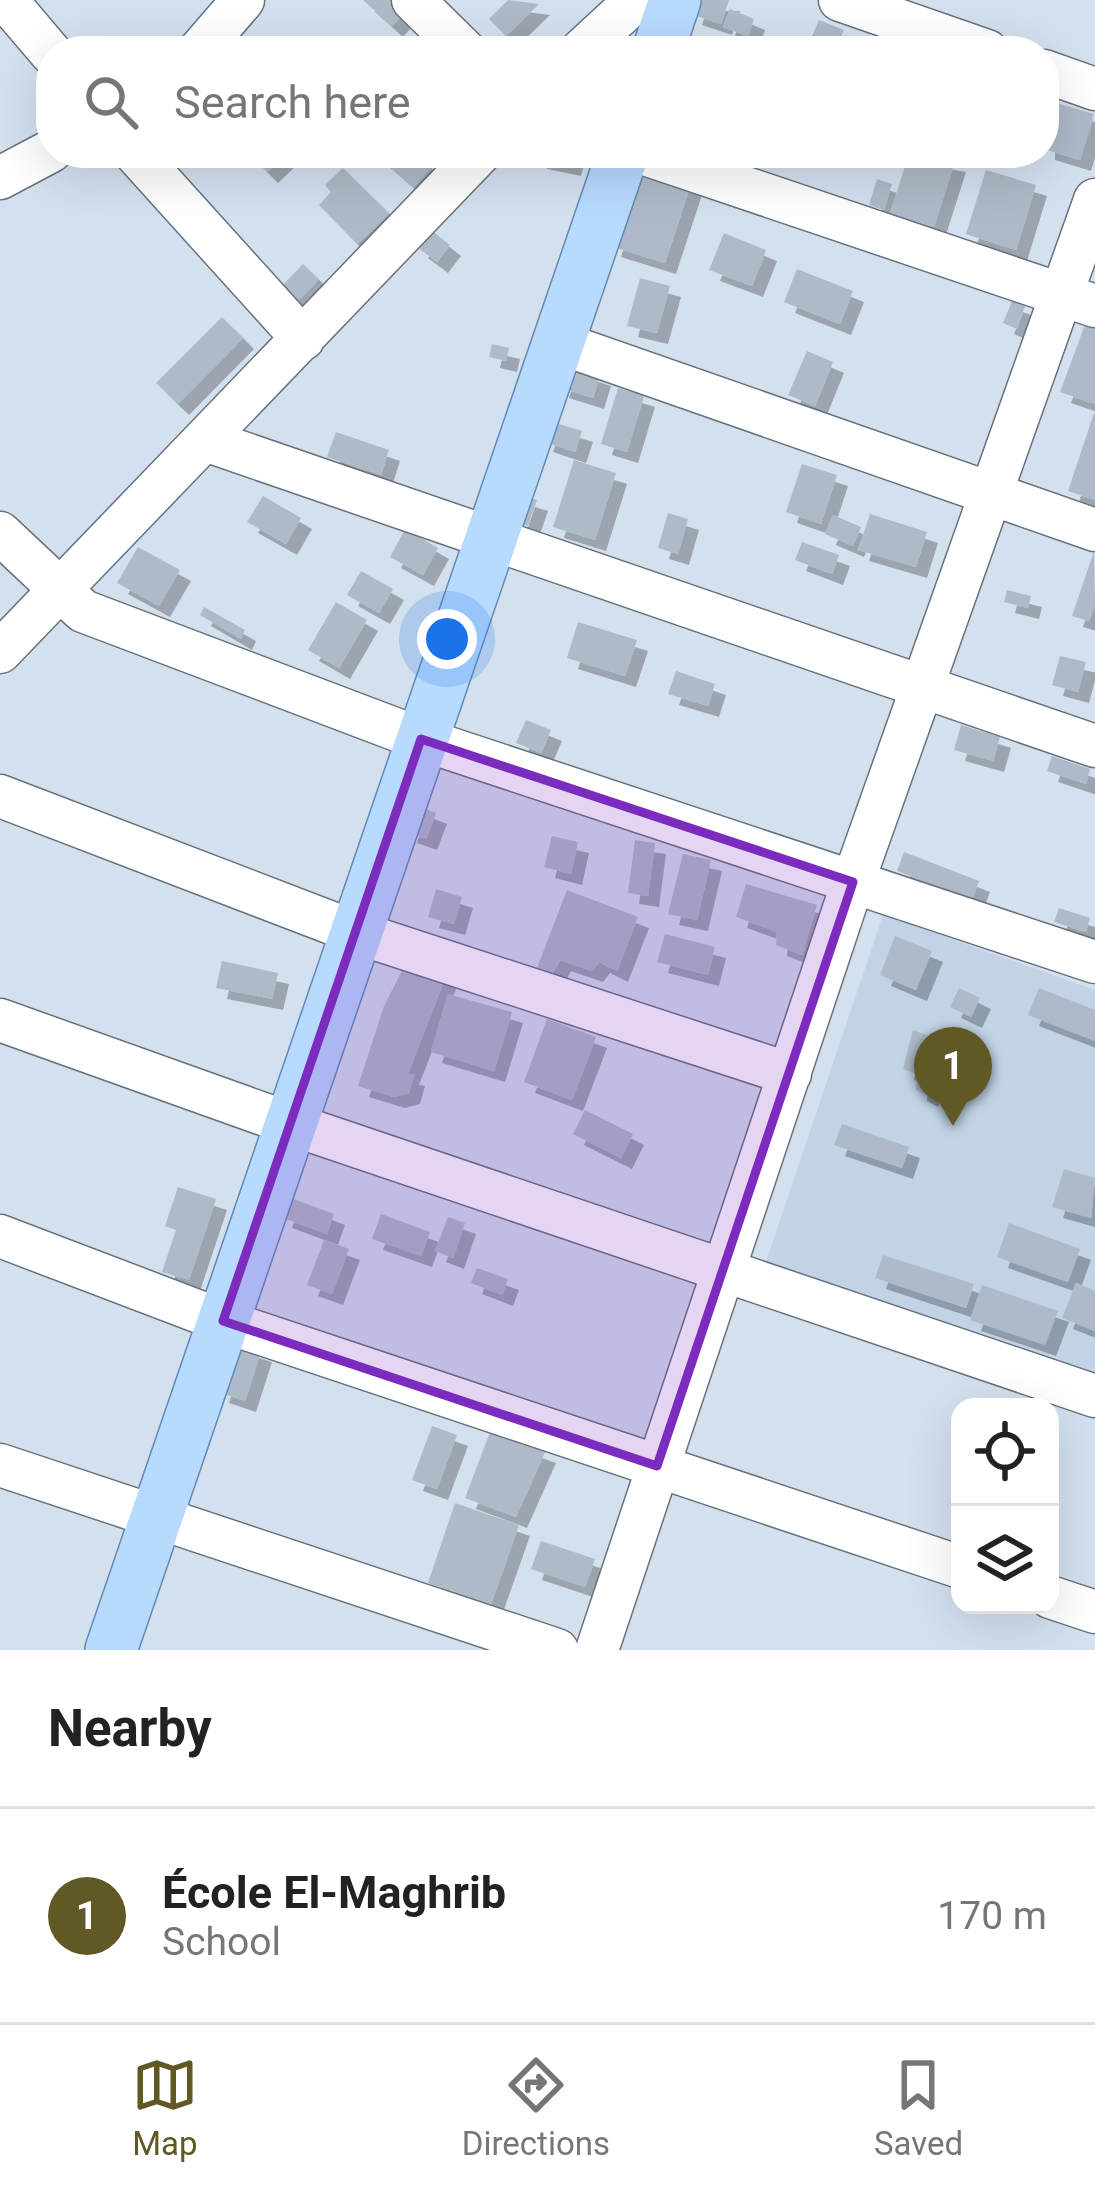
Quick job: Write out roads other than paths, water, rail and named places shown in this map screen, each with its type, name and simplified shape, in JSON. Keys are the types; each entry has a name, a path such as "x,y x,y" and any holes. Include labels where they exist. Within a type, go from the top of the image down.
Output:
{"main road":[{"path":"663,36 675,0"},
{"path":"111,1650 618,168"}],"street":[{"path":"6,0 37,36"},
{"path":"212,36 243,0"},
{"path":"413,0 450,36"},
{"path":"597,36 636,0"},
{"path":"840,0 944,36"},
{"path":"1059,76 1095,88"},
{"path":"0,178 36,159"},
{"path":"148,168 303,340"},
{"path":"0,652 465,168"},
{"path":"686,168 1080,302"},
{"path":"597,1650 854,882 989,497 1080,302 1095,200"},
{"path":"557,342 989,497 1095,530"},
{"path":"206,440 1095,746"},
{"path":"0,533 83,610 421,739 1095,962"},
{"path":"0,796 355,932 790,1074"},
{"path":"0,1020 291,1124 1095,1396"},
{"path":"0,1236 223,1321 951,1564"},
{"path":"0,1465 557,1650"},
{"path":"1059,1601 1095,1612"}],"place":[{"name":"École El-Maghrib","path":"953,1126"}]}
